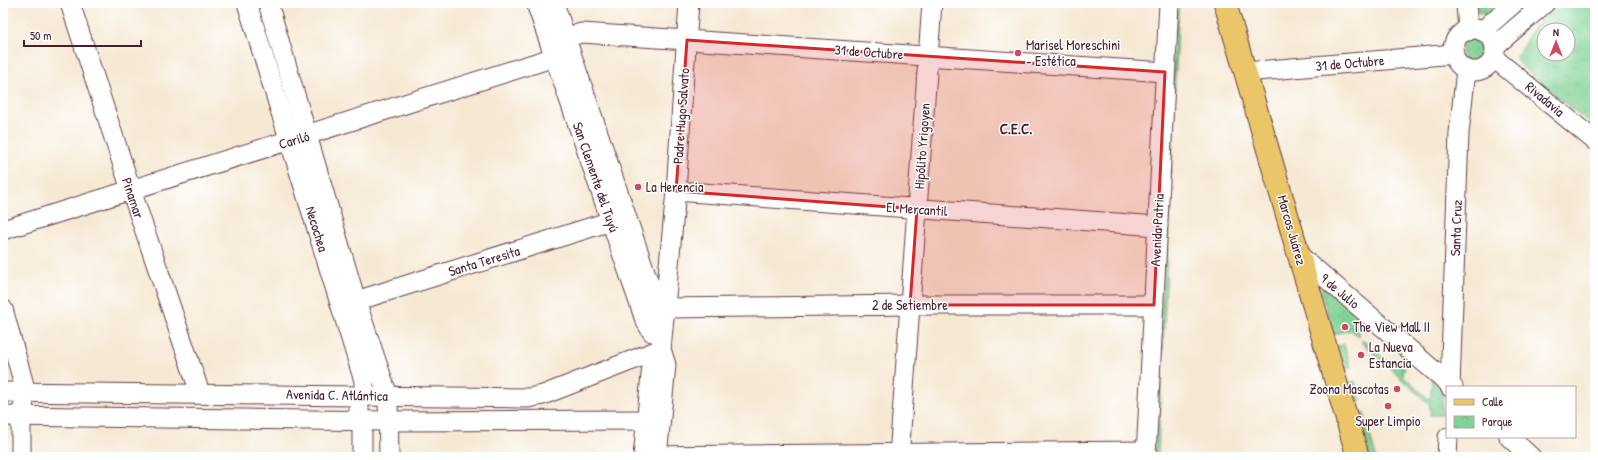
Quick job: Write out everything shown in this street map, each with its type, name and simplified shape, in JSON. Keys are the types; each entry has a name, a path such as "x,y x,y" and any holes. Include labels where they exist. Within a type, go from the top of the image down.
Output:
{"main road":[{"name":"Marcos Juárez","path":"1225,3 1358,457"}],"street":[{"name":"Pinamar","path":"70,3 131,190 200,393"},
{"name":"Necochea","path":"247,3 364,381 364,396 360,402 359,413 362,420 362,457"},
{"name":"Necochea","path":"268,3 356,301 388,396 389,457"},
{"name":"San Clemente del Tuyú","path":"536,3 645,320 662,349"},
{"name":"San Clemente del Tuyú","path":"554,3 569,36 655,301 666,308"},
{"name":"Padre Hugo Salvato","path":"650,457 653,420 666,364 662,349 676,191 689,3"},
{"name":"Hipólito Yrigoyen","path":"900,455 932,3"},
{"name":"Avenida Patria","path":"1146,454 1169,3"},
{"path":"1466,3 1475,31"},
{"path":"1514,3 1475,31 1462,33 1455,42 1454,54 1458,64 1466,70 1472,71 1483,70 1488,67 1495,52 1545,3"},
{"path":"1475,31 1490,37 1495,52"},
{"name":"31 de Octubre","path":"569,36 582,33 1165,72"},
{"path":"555,57 569,36"},
{"name":"Rivadavia","path":"1495,52 1595,141"},
{"name":"31 de Octubre","path":"1246,72 1454,54"},
{"name":"Cariló","path":"3,230 308,136 555,57"},
{"name":"Santa Cruz","path":"1451,386 1459,133 1466,70"},
{"name":"El Mercantil","path":"676,191 1158,226"},
{"name":"Santa Teresita","path":"356,301 611,221"},
{"name":"9 de Julio","path":"1300,256 1451,386"},
{"name":"2 de Setiembre","path":"666,308 910,305 1154,305"},
{"path":"645,320 666,308"},
{"path":"3,309 26,392 12,417 21,457"},
{"name":"Avenida C. Atlántica","path":"3,392 200,393 511,398 543,395 662,349"},
{"name":"Avenida C. Atlántica","path":"12,417 389,421 653,420"},
{"path":"1447,457 1448,438"},
{"path":"1510,438 1531,457"},
{"path":"650,457 1146,454"}],"highlighted area":[{"path":"687,40 1165,72 1154,305 910,305 917,209 676,191"}],"green space":[{"path":"1176,3 1179,3 1158,457 1154,457"},
{"path":"1475,3 1501,3 1486,15 1479,13"},
{"path":"1559,3 1595,3 1595,128 1519,64 1516,58 1536,25 1536,62 1576,62 1576,22 1539,22"},
{"path":"1474,37 1484,40 1487,50 1484,60 1474,63 1464,60 1461,50 1464,40"},
{"path":"1323,287 1358,314 1359,337 1351,330 1334,334 1321,292"},
{"path":"1363,340 1393,366 1404,353 1407,357 1403,375 1430,400 1432,379 1443,391 1442,415 1430,415 1430,405 1361,342"},
{"path":"1344,344 1351,368 1344,369 1337,346"},
{"path":"1355,381 1361,402 1354,404 1348,383"},
{"path":"1364,413 1376,457 1370,457 1357,414"}],"place":[{"name":"Marisel Moreschini - Estética","path":"1018,53"},
{"name":"La Herencia","path":"638,187"},
{"name":"The View Mall II","path":"1345,327"},
{"name":"La Nueva Estancia","path":"1361,355"},
{"name":"Zoona Mascotas","path":"1397,389"},
{"name":"Super Limpio","path":"1388,406"}],"district":[{"name":"C.E.C.","path":"1016,129"}]}
